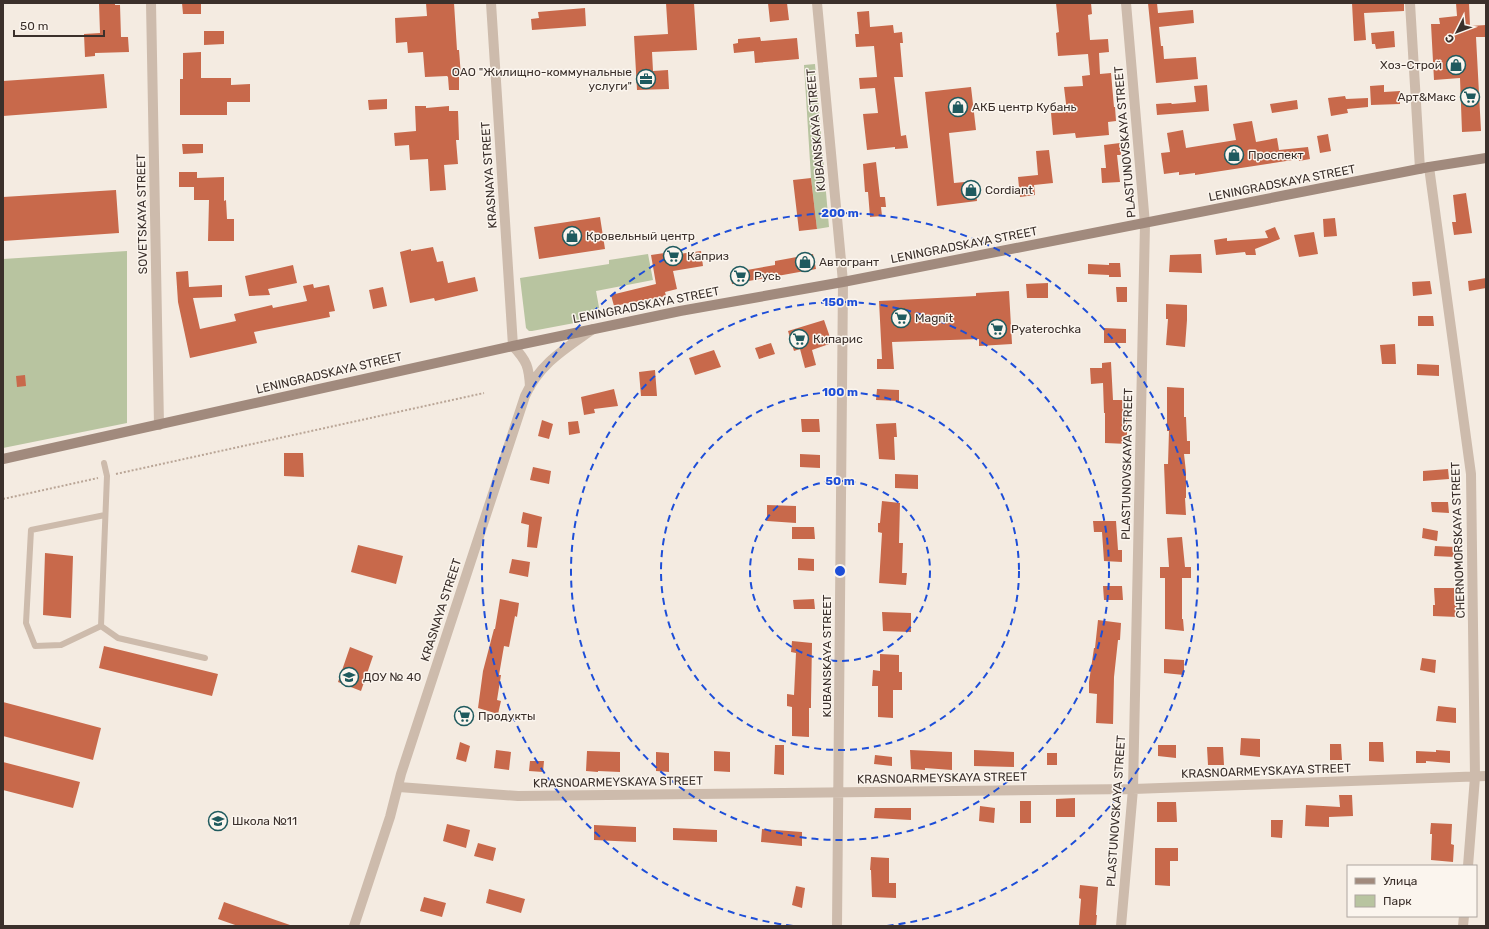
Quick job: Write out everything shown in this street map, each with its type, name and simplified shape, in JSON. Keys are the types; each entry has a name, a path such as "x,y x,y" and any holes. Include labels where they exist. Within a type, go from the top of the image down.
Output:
{"main road":[{"name":"LENINGRADSKAYA STREET","path":"3,459 513,346 680,311 843,282 1425,168 1486,158"}],"street":[{"name":"SOVETSKAYA STREET","path":"152,3 159,425"},
{"name":"KRASNAYA STREET","path":"491,3 513,346"},
{"name":"KUBANSKAYA STREET","path":"817,3 843,282 837,926"},
{"name":"PLASTUNOVSKAYA STREET","path":"1121,926 1133,789 1145,224 1126,3"},
{"name":"CHERNOMORSKAYA STREET","path":"1410,3 1425,168 1471,474 1475,777 1468,865"},
{"name":"KRASNAYA STREET","path":"354,926 399,787 401,774 526,396 530,387 548,362 594,329"},
{"path":"513,346 526,362 530,372 530,387"},
{"name":"KRASNOARMEYSKAYA STREET","path":"399,787 518,796 839,793 1133,789 1486,776"}],"lane":[{"path":"101,626 106,476 104,463"},
{"path":"101,626 61,645 35,646 26,623 31,530 105,514"},
{"path":"101,626 118,638 205,658"}],"path":[{"path":"3,498 484,393"}],"green space":[{"path":"815,64 829,227 817,229 811,178 804,65"},
{"path":"127,251 127,423 3,448 3,259"},
{"path":"648,254 653,280 596,291 601,318 532,331 529,331 526,328 520,278 609,264 609,260"}],"building":[{"path":"99,3 115,3 115,5 120,5 121,37 128,37 129,52 95,53 95,56 85,57 84,34 100,33"},
{"path":"182,3 201,3 201,14 183,14"},
{"path":"426,3 454,3 457,50 459,50 461,76 459,76 459,90 449,90 447,76 425,77 423,52 408,53 407,42 396,43 395,18 427,16"},
{"path":"666,3 694,3 697,50 652,52 653,71 668,70 669,89 637,90 634,36 668,34"},
{"path":"768,3 787,3 789,20 770,22"},
{"path":"1056,3 1091,3 1092,14 1088,15 1090,40 1108,39 1109,52 1099,53 1100,74 1111,73 1116,121 1108,122 1109,135 1076,138 1075,133 1053,135 1051,113 1067,112 1064,87 1083,86 1082,76 1090,75 1088,54 1058,56 1056,33 1059,32"},
{"path":"1148,3 1157,3 1158,13 1193,10 1194,23 1159,27 1164,59 1196,57 1198,79 1156,83"},
{"path":"1352,3 1404,3 1404,11 1364,13 1366,40 1354,41"},
{"path":"1456,3 1469,3 1470,26 1486,25 1486,37 1476,37 1481,131 1462,132 1460,78 1434,80 1431,24 1440,24 1439,18 1457,16"},
{"path":"585,8 586,26 532,30 531,19 539,18 538,12"},
{"path":"869,11 870,27 893,25 894,33 902,32 903,43 900,43 903,77 894,77 901,136 906,135 908,148 895,149 895,147 867,150 863,114 878,113 875,88 860,89 859,78 877,77 874,46 856,47 855,34 859,34 857,12"},
{"path":"204,31 224,31 224,44 204,45"},
{"path":"1394,31 1395,47 1376,49 1375,44 1372,44 1371,33"},
{"path":"760,37 761,41 797,38 799,59 755,63 754,51 734,53 733,44 738,43 738,39"},
{"path":"201,52 201,78 231,78 231,85 250,84 250,102 227,102 227,115 180,115 180,79 183,79 183,53"},
{"path":"104,74 107,108 3,116 3,81"},
{"path":"1207,85 1209,111 1157,115 1156,104 1196,102 1194,86"},
{"path":"1384,85 1384,92 1400,91 1400,104 1371,105 1370,86"},
{"path":"971,87 976,130 949,133 954,183 975,181 977,201 937,206 925,92"},
{"path":"1345,96 1346,99 1368,98 1368,107 1347,109 1348,113 1331,116 1328,98"},
{"path":"387,99 387,109 369,110 368,100"},
{"path":"1297,100 1298,109 1272,113 1270,104"},
{"path":"415,106 426,106 426,108 449,106 449,111 458,111 459,140 456,140 458,164 444,165 446,190 430,191 428,159 410,160 409,145 395,146 394,133 416,131"},
{"path":"1252,121 1256,142 1277,138 1279,150 1308,147 1310,159 1299,161 1299,159 1195,175 1195,173 1179,175 1179,172 1164,174 1161,153 1170,152 1167,133 1183,130 1186,148 1236,140 1233,124"},
{"path":"1328,134 1331,151 1320,153 1317,136"},
{"path":"1120,143 1121,155 1117,155 1120,182 1102,183 1101,168 1106,168 1104,145"},
{"path":"182,144 203,144 203,153 183,154"},
{"path":"1049,150 1053,183 1034,185 1035,195 1020,197 1018,177 1038,175 1036,151"},
{"path":"876,162 880,197 885,197 886,207 881,207 882,216 870,217 868,192 865,192 863,164"},
{"path":"179,172 197,172 197,178 224,177 224,201 226,200 227,219 234,219 234,241 208,241 209,200 194,200 194,187 179,187"},
{"path":"811,178 817,229 799,231 793,180"},
{"path":"116,190 119,233 3,241 3,197"},
{"path":"1466,193 1472,233 1454,235 1452,222 1456,222 1453,195"},
{"path":"600,217 605,249 539,259 534,227"},
{"path":"1335,218 1337,236 1324,237 1323,219"},
{"path":"1275,227 1280,239 1255,249 1256,255 1246,255 1245,252 1216,255 1214,240 1227,238 1227,241 1268,238 1265,231"},
{"path":"1314,232 1318,254 1299,257 1294,235"},
{"path":"433,247 437,262 443,261 448,283 475,277 478,291 435,301 434,298 410,303 400,252 411,249 411,251"},
{"path":"678,251 679,254 701,251 703,266 673,271 677,289 665,292 666,296 614,306 611,295 656,284 651,255"},
{"path":"813,254 816,269 732,284 730,273 775,265 775,261"},
{"path":"1201,254 1202,273 1169,272 1170,255"},
{"path":"1109,263 1120,263 1121,277 1088,274 1088,264 1109,265"},
{"path":"293,265 297,283 268,289 270,295 249,296 245,276"},
{"path":"188,271 189,287 222,285 222,297 193,298 200,329 236,321 234,314 272,305 273,308 307,301 303,286 313,284 314,288 329,285 335,311 329,312 330,317 254,332 257,343 190,358 178,302 176,272"},
{"path":"1486,278 1486,288 1469,291 1468,281"},
{"path":"1430,281 1432,294 1413,296 1412,282"},
{"path":"1048,283 1048,298 1027,298 1026,284"},
{"path":"383,287 387,306 373,309 369,290"},
{"path":"1116,287 1127,287 1127,302 1117,302"},
{"path":"1009,291 1012,344 979,346 979,339 892,342 894,369 877,369 877,359 882,359 879,301 976,296 976,293"},
{"path":"1166,304 1187,305 1185,347 1166,345 1168,319 1166,319"},
{"path":"1418,316 1433,316 1434,326 1418,326"},
{"path":"824,320 832,343 812,350 816,365 805,368 800,349 794,351 788,331"},
{"path":"1104,328 1126,329 1126,343 1104,343"},
{"path":"771,343 775,354 759,359 755,348"},
{"path":"1395,344 1396,364 1382,364 1380,345"},
{"path":"714,350 721,367 695,375 689,358"},
{"path":"1111,362 1113,400 1127,400 1127,444 1105,443 1103,383 1091,384 1090,368 1102,368 1102,363"},
{"path":"1417,364 1439,365 1439,376 1417,375"},
{"path":"655,370 657,396 641,396 639,372"},
{"path":"25,375 26,386 17,387 16,376"},
{"path":"1167,387 1184,388 1184,417 1186,417 1187,441 1190,441 1190,454 1184,454 1186,472 1186,515 1166,514 1164,464 1168,464 1169,431 1167,431"},
{"path":"614,389 618,406 594,409 595,413 584,415 581,397"},
{"path":"877,389 899,390 899,401 876,400"},
{"path":"801,419 819,419 820,432 802,432"},
{"path":"542,420 553,424 549,439 538,436"},
{"path":"578,421 580,433 569,435 568,422"},
{"path":"896,423 897,437 894,437 895,460 879,459 876,424"},
{"path":"284,453 303,453 304,477 284,476"},
{"path":"800,454 820,455 820,468 800,467"},
{"path":"533,467 551,471 549,484 530,480"},
{"path":"1448,469 1449,479 1423,481 1423,471"},
{"path":"895,474 918,475 918,489 895,488"},
{"path":"882,501 900,503 899,543 903,543 902,573 907,573 906,585 879,583 882,533 878,532 878,523 880,523"},
{"path":"1431,502 1448,502 1449,513 1432,512"},
{"path":"767,505 796,506 796,523 767,521"},
{"path":"523,512 542,517 537,548 527,547 529,525 521,523"},
{"path":"1093,521 1116,521 1118,550 1122,550 1122,562 1104,561 1102,532 1094,532"},
{"path":"792,527 814,527 815,539 792,539"},
{"path":"1423,528 1438,531 1437,541 1422,538"},
{"path":"1182,537 1185,567 1191,567 1191,578 1182,578 1182,619 1184,631 1165,629 1165,578 1160,578 1160,567 1169,567 1167,538"},
{"path":"358,545 403,556 396,584 351,572"},
{"path":"1435,546 1455,547 1455,557 1434,556"},
{"path":"45,553 73,556 71,618 43,615"},
{"path":"798,558 814,559 814,571 798,570"},
{"path":"512,559 530,562 528,577 509,573"},
{"path":"1103,586 1122,586 1123,600 1104,600"},
{"path":"1434,588 1454,588 1457,617 1433,616 1433,605 1435,605"},
{"path":"500,599 519,603 509,647 504,646 499,675 501,675 497,700 501,701 498,714 478,708 483,671 495,629"},
{"path":"814,599 815,609 794,609 793,600"},
{"path":"882,612 911,613 911,632 883,631"},
{"path":"1098,620 1121,623 1114,677 1113,724 1096,723 1097,694 1089,693 1089,682"},
{"path":"792,641 812,643 809,737 792,736 792,707 787,706 787,694 794,695 796,653 791,652"},
{"path":"104,646 218,674 212,696 99,668"},
{"path":"350,647 373,656 361,691 338,682"},
{"path":"880,654 899,655 899,672 902,672 902,690 893,690 893,718 878,717 878,686 872,686 873,670 880,671"},
{"path":"1422,658 1436,660 1435,673 1420,670"},
{"path":"1164,659 1184,660 1184,675 1164,673"},
{"path":"3,702 101,728 93,760 3,736"},
{"path":"1438,706 1456,708 1456,723 1436,721"},
{"path":"1241,738 1260,739 1260,757 1240,755"},
{"path":"460,742 470,746 466,762 456,759"},
{"path":"1369,742 1383,742 1384,762 1369,761"},
{"path":"1330,744 1341,744 1342,760 1330,760"},
{"path":"775,745 784,745 784,775 774,774"},
{"path":"1158,745 1176,745 1176,758 1158,756"},
{"path":"1207,747 1223,747 1224,765 1208,765"},
{"path":"496,750 511,752 509,770 494,768"},
{"path":"910,750 952,752 952,770 925,768 925,770 911,769"},
{"path":"974,750 1014,752 1014,767 974,766"},
{"path":"1436,750 1450,751 1450,763 1426,761 1426,763 1416,763 1416,751 1436,752"},
{"path":"587,751 620,752 620,772 586,771"},
{"path":"714,751 730,752 730,772 714,771"},
{"path":"656,752 669,753 669,772 656,771"},
{"path":"1047,753 1057,753 1057,765 1047,765"},
{"path":"875,755 892,757 892,766 874,764"},
{"path":"530,761 544,761 543,772 529,771"},
{"path":"3,762 80,782 73,808 3,790"},
{"path":"1339,795 1352,795 1353,816 1329,817 1329,827 1305,826 1306,805 1340,807"},
{"path":"1075,798 1075,817 1056,817 1056,799"},
{"path":"1020,801 1031,801 1031,823 1020,823"},
{"path":"1157,802 1176,802 1177,822 1157,822"},
{"path":"980,806 995,808 994,823 979,821"},
{"path":"875,808 911,808 911,820 874,818"},
{"path":"1271,820 1283,820 1282,838 1271,837"},
{"path":"1431,823 1452,824 1451,844 1454,845 1453,862 1431,860"},
{"path":"447,824 470,830 466,848 443,841"},
{"path":"594,825 636,827 636,842 594,840"},
{"path":"673,828 717,830 717,842 673,840"},
{"path":"762,829 802,832 802,846 761,842"},
{"path":"478,843 496,848 493,861 474,856"},
{"path":"1155,848 1178,848 1178,861 1170,861 1170,886 1155,885"},
{"path":"871,857 889,858 889,883 896,883 896,898 872,897 870,870"},
{"path":"1080,885 1098,887 1096,926 1079,925 1081,899 1079,898"},
{"path":"796,886 805,888 802,908 792,905"},
{"path":"489,889 525,899 521,913 486,903"},
{"path":"424,897 446,903 442,917 420,911"},
{"path":"224,902 290,926 238,926 218,919"}],"place":[{"name":"Хоз-Строй","path":"1456,65"},
{"name":"ОАО \"Жилищно-коммунальные услуги\"","path":"646,79"},
{"name":"Арт&Макс","path":"1470,97"},
{"name":"АКБ центр Кубань","path":"958,107"},
{"name":"Проспект","path":"1234,155"},
{"name":"Cordiant","path":"971,190"},
{"name":"Кровельный центр","path":"572,236"},
{"name":"Каприз","path":"673,256"},
{"name":"Автогрант","path":"805,262"},
{"name":"Русь","path":"740,276"},
{"name":"Magnit","path":"901,318"},
{"name":"Pyaterochka","path":"997,329"},
{"name":"Кипарис","path":"799,339"},
{"name":"ДОУ № 40","path":"349,677"},
{"name":"Продукты","path":"464,716"},
{"name":"Школа №11","path":"218,821"}]}
